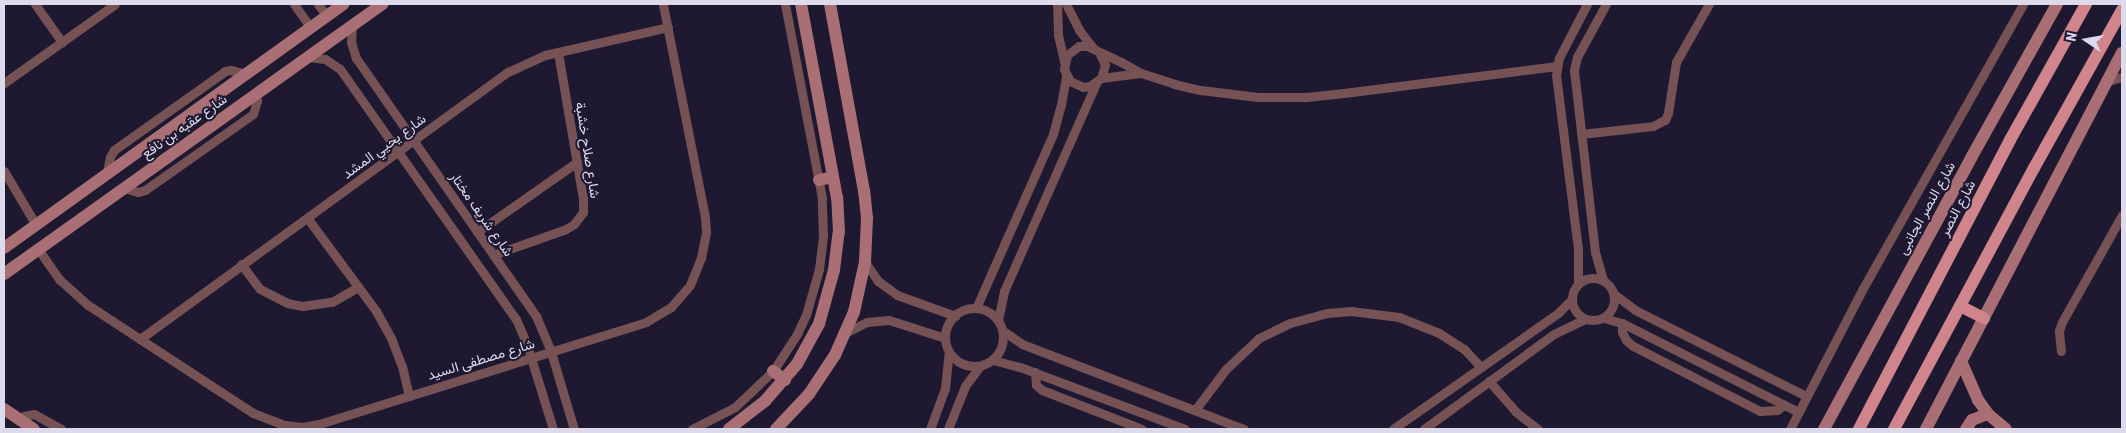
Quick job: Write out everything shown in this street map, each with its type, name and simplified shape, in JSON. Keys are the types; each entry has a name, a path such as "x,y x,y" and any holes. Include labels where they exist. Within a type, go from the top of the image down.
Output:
{"main road":[{"name":"شارع النصر","path":"1859,429 2010,140 2086,4"},
{"path":"1894,429 2122,10"},
{"path":"1960,306 1984,318"}],"street":[{"path":"35,4 62,42"},
{"path":"4,83 115,4"},
{"path":"294,4 310,27"},
{"path":"318,4 326,15"},
{"name":"شارع عقبه بن نافع","path":"4,248 107,172 343,4"},
{"name":"شارع عقبه بن نافع","path":"4,274 382,4"},
{"name":"شارع مصطفى السيد","path":"38,249 54,273 73,294 253,413 285,425 302,427 319,424 646,322 659,316 681,297 697,272 705,245 705,217 663,4"},
{"path":"692,429 735,407 773,371 797,334 813,294 823,236 819,180 784,4"},
{"path":"729,429 765,401 797,364 812,338 830,290 839,232 833,177 801,4"},
{"path":"776,429 795,410 823,375 846,332 861,290 865,262 867,226 864,191 830,4"},
{"path":"976,308 1053,134 1061,105 1066,76 1058,35 1057,4"},
{"path":"998,320 1004,291 1105,65 1096,50 1079,30 1066,4"},
{"path":"1393,429 1562,310 1572,299 1578,284 1578,249 1556,76 1557,66 1587,4"},
{"path":"1603,280 1594,252 1574,76 1575,63 1606,4"},
{"path":"1581,134 1653,126 1665,120 1668,113 1676,62 1709,4"},
{"path":"1790,429 1862,290 2022,4"},
{"name":"شارع النصر الجانبى","path":"1824,429 1966,166 2057,4"},
{"name":"شارع شريف مختار","path":"352,25 351,42 356,58 536,316 551,352 574,429"},
{"name":"شارع يحيي المشد","path":"140,339 241,264 308,219 508,72 532,60 558,52 668,26"},
{"path":"1064,62 1067,55 1079,46 1096,50 1141,73 1201,90 1246,96 1296,98 1557,66"},
{"name":"شارع صلاح خشبة","path":"493,255 574,224 583,209 558,52"},
{"path":"1926,429 2122,56"},
{"path":"307,57 325,59 340,69 516,319 531,358 553,429"},
{"path":"1066,76 1076,85 1083,87 1099,81 1141,73"},
{"path":"2108,80 2122,77"},
{"path":"477,232 577,162"},
{"path":"4,171 36,225"},
{"path":"819,180 833,177"},
{"path":"2061,351 2059,331 2062,322 2122,215"},
{"path":"308,219 376,311 391,338 402,366 409,396"},
{"path":"865,262 878,281 897,295 954,316"},
{"path":"241,264 260,289 272,297 294,305 317,306 332,302 358,287"},
{"path":"1578,284 1593,278 1603,280 1610,286 1614,294 1635,310 1806,396"},
{"path":"1604,318 1614,305 1614,294"},
{"path":"1572,299 1576,311 1584,319 1595,321 1604,318 1622,323 1798,412"},
{"path":"930,429 945,388 949,352 945,338 948,326 954,316 968,309 976,308 989,312 998,320 1003,331 1002,347 992,360 973,367 959,362 949,352"},
{"path":"1195,410 1226,369 1259,338 1290,323 1327,313 1351,311 1399,317 1440,333 1464,349 1481,367"},
{"path":"1424,429 1554,334 1584,319"},
{"path":"846,332 866,322 889,320 945,338"},
{"path":"1622,323 1622,332 1632,346 1760,411 1777,410 1784,405"},
{"path":"1003,331 1022,344 1244,429"},
{"path":"992,360 1035,372 1180,429"},
{"path":"1961,361 1978,400 1988,414 2006,429"},
{"path":"948,429 965,386 980,366"},
{"path":"773,371 785,380"},
{"path":"1035,372 1034,379 1036,385 1042,390 1142,429"},
{"path":"1751,388 1758,372"},
{"path":"1489,381 1516,412 1538,429"},
{"path":"4,409 34,429"},
{"path":"16,418 34,414 61,429"},
{"path":"1966,429 1972,420 1988,414"}]}
